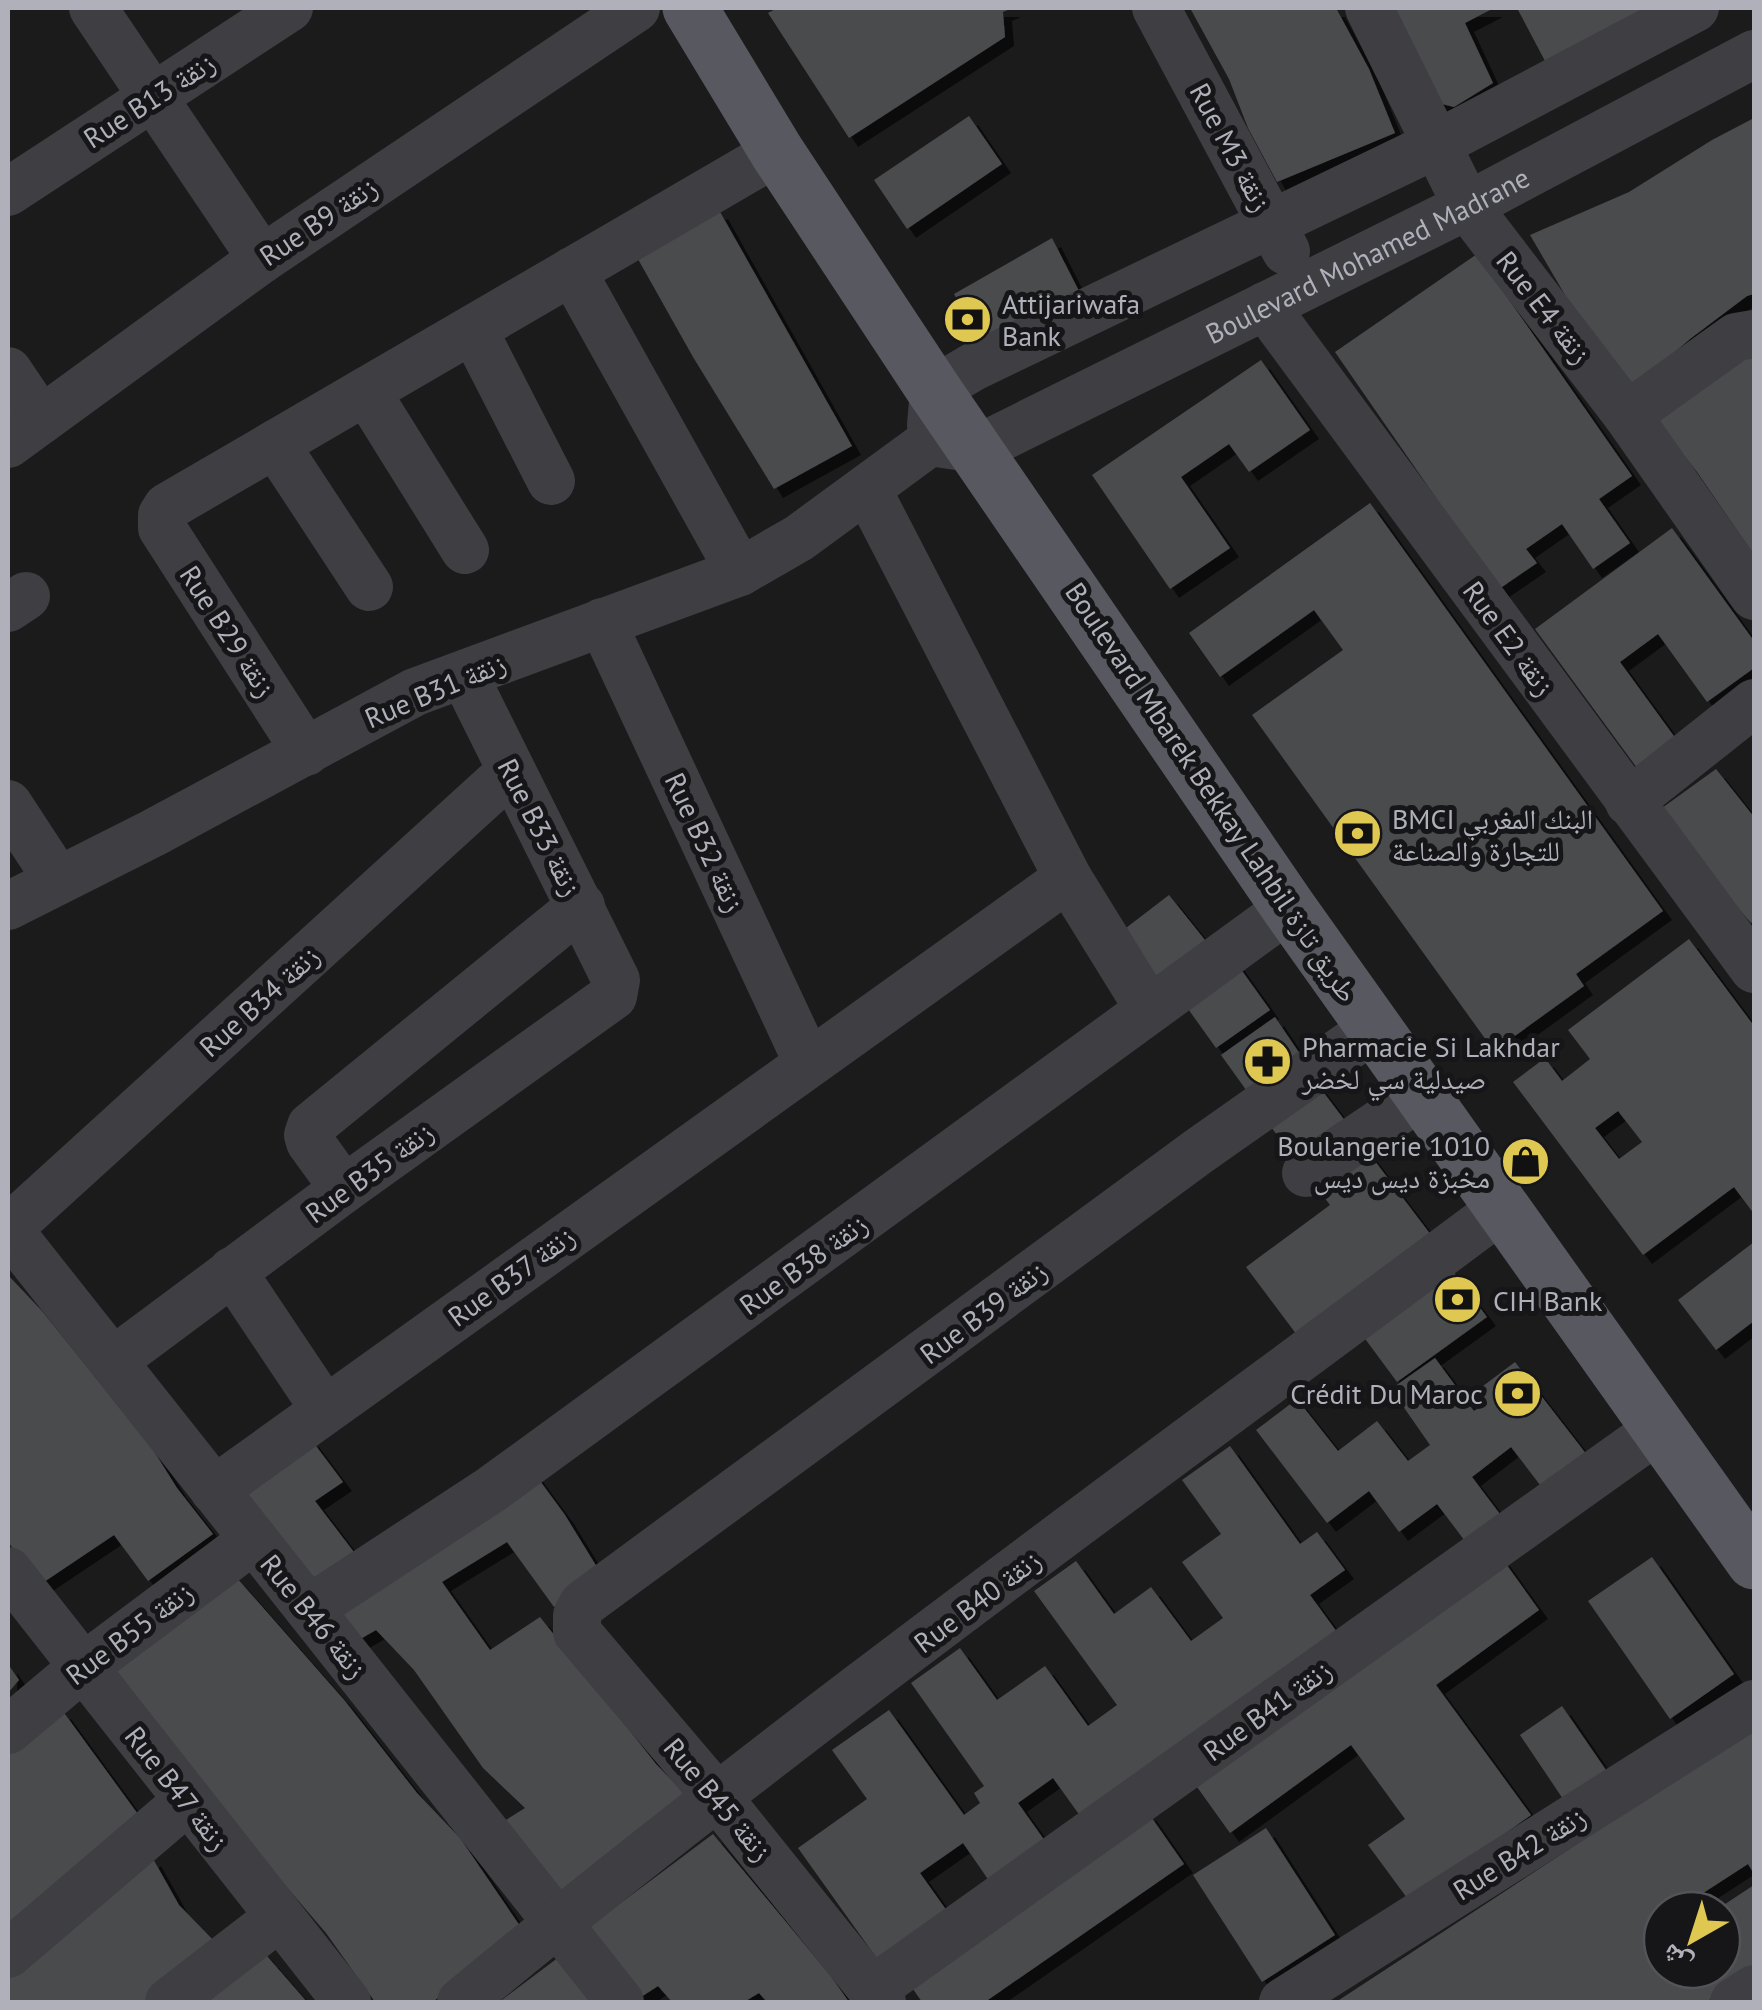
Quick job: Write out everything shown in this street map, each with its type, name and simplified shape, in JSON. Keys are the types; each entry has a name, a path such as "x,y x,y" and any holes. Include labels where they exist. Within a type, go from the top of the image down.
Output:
{"main road":[{"name":"Boulevard Mbarek Bekkay Lahbil طريق تازة","path":"690,8 947,427 1754,1562"}],"street":[{"path":"93,8 262,258"},
{"name":"Rue B13 زنقة","path":"8,192 289,8"},
{"name":"Rue B9 زنقة","path":"24,432 262,258 636,8"},
{"name":"Rue M3 زنقة","path":"1156,8 1274,225 1284,297"},
{"name":"Rue E4 زنقة","path":"1369,8 1467,206 1627,415 1754,596"},
{"path":"947,427 972,367 1435,146 1695,8"},
{"name":"Boulevard Mohamed Madrane","path":"947,427 1284,297 1467,206 1754,54"},
{"path":"368,587 275,444 778,152"},
{"path":"572,271 740,572"},
{"name":"Rue E2 زنقة","path":"1284,297 1629,802 1752,959"},
{"path":"472,329 551,481"},
{"path":"1627,415 1736,337 1754,334"},
{"path":"8,371 24,432"},
{"path":"366,391 465,550"},
{"name":"Rue B31 زنقة","path":"8,906 415,692 740,572 799,538 947,427"},
{"name":"Rue B29 زنقة","path":"275,444 167,507 162,528 306,752"},
{"path":"867,488 1068,878 1149,1009"},
{"name":"Rue B32 زنقة","path":"602,622 808,1062"},
{"name":"Rue B33 زنقة","path":"464,675 616,980"},
{"path":"1629,802 1754,703"},
{"name":"Rue B34 زنقة","path":"8,1229 510,772"},
{"path":"8,804 57,879"},
{"name":"Rue B37 زنقة","path":"214,1490 1068,878"},
{"path":"344,1189 310,1142 311,1126 581,906"},
{"name":"Rue B38 زنقة","path":"309,1608 492,1489 1289,908"},
{"name":"Rue B35 زنقة","path":"113,1360 344,1189 608,1002 616,980"},
{"name":"Rue B39 زنقة","path":"594,1597 1199,1151 1374,1028"},
{"path":"1306,1173 1422,1095"},
{"name":"Rue B40 زنقة","path":"461,2002 719,1799 1501,1209"},
{"name":"Rue B46 زنقة","path":"8,1229 620,2002"},
{"path":"232,1272 325,1410"},
{"name":"Rue B41 زنقة","path":"877,1996 1660,1428"},
{"name":"Rue B55 زنقة","path":"8,1730 82,1668 253,1540"},
{"name":"Rue B47 زنقة","path":"8,1572 348,2002"},
{"name":"Rue B45 زنقة","path":"594,1597 577,1614 577,1632 719,1799 877,1996"},
{"name":"Rue B42 زنقة","path":"1283,2002 1754,1704"},
{"path":"8,1954 188,1801"},
{"path":"169,2002 279,1917"},
{"path":"1734,2002 1754,1988"}],"building":[{"path":"777,8 1012,8 1003,12 1005,37 849,138 768,13"},
{"path":"1190,8 1336,8 1369,69 1395,133 1277,182 1248,128 1229,79"},
{"path":"1382,8 1494,8 1465,23 1493,83 1454,107 1426,100"},
{"path":"1517,8 1648,8 1545,61"},
{"path":"969,116 1002,164 907,229 874,180"},
{"path":"1754,118 1754,294 1690,339 1632,388 1575,312 1530,235 1629,192"},
{"path":"719,210 852,446 774,489 634,252"},
{"path":"1052,238 1081,295 982,345 954,294"},
{"path":"1477,254 1632,476 1599,499 1630,543 1593,569 1562,524 1526,549 1537,563 1499,589 1335,352"},
{"path":"1745,346 1754,359 1754,555 1651,414"},
{"path":"1261,360 1310,430 1249,472 1229,444 1181,477 1230,548 1170,589 1092,475"},
{"path":"1370,503 1663,911 1576,974 1584,986 1494,1051 1252,715 1343,650 1314,610 1220,677 1189,633"},
{"path":"1672,528 1754,641 1754,668 1707,702 1658,634 1620,662 1679,743 1640,772 1535,629"},
{"path":"1716,769 1754,817 1751,923 1701,866 1662,808"},
{"path":"1169,895 1205,940 1157,977 1122,931"},
{"path":"1689,939 1754,1026 1754,1214 1734,1187 1643,1255 1513,1082 1545,1058 1562,1081 1590,1059 1568,1030","holes":["1618,1111 1642,1142 1619,1159 1595,1128"]},
{"path":"1230,954 1270,1010 1216,1048 1176,992"},
{"path":"1275,1017 1302,1057 1249,1094 1221,1055"},
{"path":"1318,1085 1352,1130 1302,1168 1268,1123"},
{"path":"1362,1144 1431,1235 1297,1335 1246,1267 1330,1205 1312,1181"},
{"path":"1754,1242 1754,1321 1716,1350 1678,1300"},
{"path":"1452,1270 1487,1317 1397,1382 1363,1336"},
{"path":"8,1275 42,1311 150,1445 213,1534 148,1581 114,1535 41,1584 8,1542"},
{"path":"1435,1358 1474,1411 1480,1407 1471,1395 1515,1362 1594,1464 1550,1498 1511,1447 1472,1477 1509,1526 1474,1553 1437,1504 1399,1532 1369,1491 1327,1523 1256,1430 1297,1399 1338,1451 1377,1421 1408,1461 1430,1445 1391,1389"},
{"path":"310,1438 343,1482 315,1501 360,1560 311,1590 238,1491"},
{"path":"1230,1446 1300,1544 1317,1532 1345,1570 1310,1595 1345,1643 1088,1827 1053,1778 1018,1803 1050,1848 994,1888 963,1843 920,1873 952,1918 883,1967 798,1848 867,1799 832,1750 889,1710 964,1815 980,1803 974,1793 984,1786 911,1683 960,1648 997,1700 1045,1666 1088,1726 1117,1705 1034,1591 1076,1561 1114,1614 1151,1587 1191,1641 1223,1618 1182,1562 1221,1534 1182,1480"},
{"path":"532,1470 600,1572 554,1607 507,1542 442,1582 490,1650 540,1617 656,1764 690,1799 557,1903 501,1823 525,1808 483,1768 414,1670 376,1630 357,1641 326,1604"},
{"path":"1501,1557 1539,1610 1436,1685 1531,1815 1410,1902 1368,1845 1405,1819 1351,1745 1230,1833 1192,1780"},
{"path":"1652,1557 1734,1674 1670,1719 1588,1601"},
{"path":"236,1577 345,1701 417,1793 460,1838 520,1926 433,2002 375,2002 326,1933 102,1672"},
{"path":"8,1664 19,1680 8,1693"},
{"path":"1562,1706 1606,1770 1563,1799 1520,1735"},
{"path":"62,1710 143,1821 8,1937 8,1744"},
{"path":"1754,1728 1754,1874 1748,1864 1708,1890 1642,1890 1642,1990 1725,1990 1706,2002 1336,2002"},
{"path":"1147,1811 1184,1864 985,2002 922,2002 906,1979"},
{"path":"1266,1828 1335,1935 1262,1982 1193,1875"},
{"path":"713,1834 849,2002 767,2002 759,1993 744,2002 672,2002 658,1986 638,1999 582,1932"},
{"path":"152,1857 179,1905 220,1947 143,2002 8,2002 8,1970"},
{"path":"1754,1885 1754,1971 1742,1979 1742,1893"},
{"path":"260,1948 307,2002 193,2002"},
{"path":"559,1957 596,2002 499,2002"}],"place":[{"name":"Attijariwafa Bank","path":"967,319"},
{"name":"BMCI البنك المغربي للتجارة والصناعة","path":"1357,834"},
{"name":"Pharmacie Si Lakhdar صيدلية سي لخضر","path":"1267,1062"},
{"name":"Boulangerie 1010 مخبزة ديس ديس","path":"1525,1161"},
{"name":"CIH Bank","path":"1458,1300"},
{"name":"Crédit Du Maroc","path":"1518,1393"}]}
